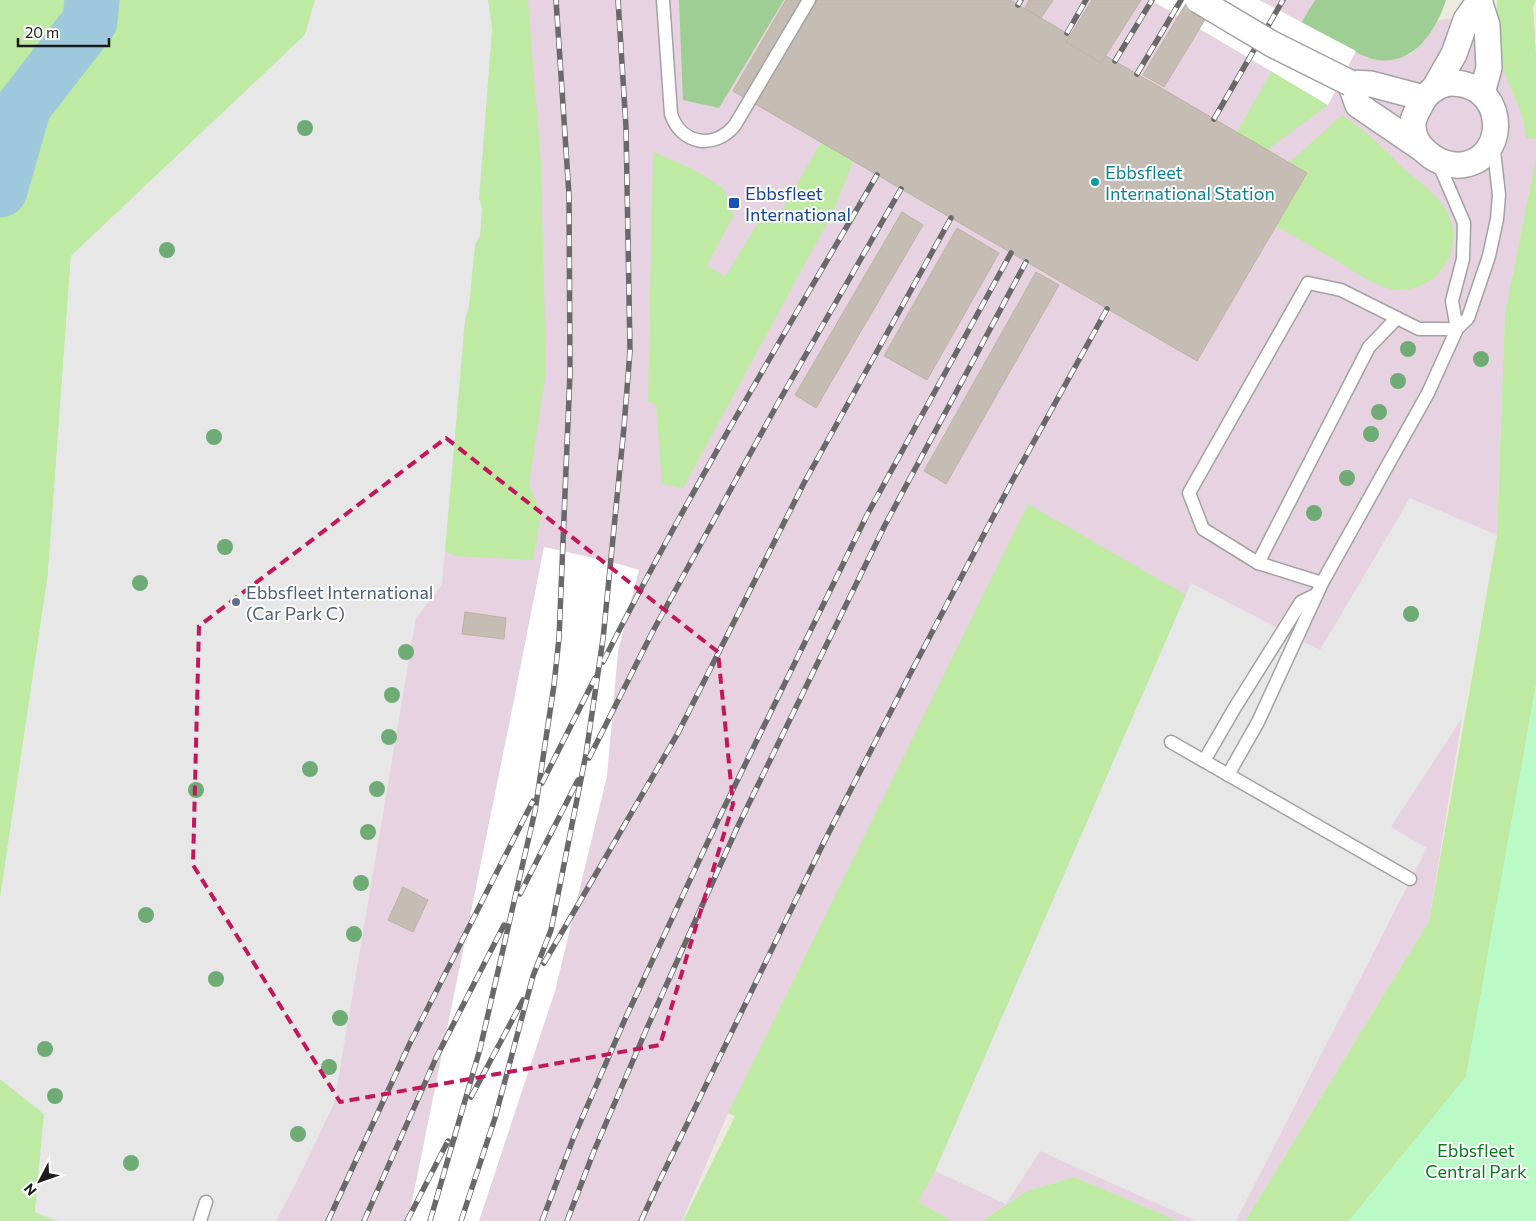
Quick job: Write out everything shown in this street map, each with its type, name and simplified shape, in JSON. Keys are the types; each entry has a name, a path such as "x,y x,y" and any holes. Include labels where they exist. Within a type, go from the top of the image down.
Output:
{"street":[{"path":"1198,0 1272,44 1350,83 1371,84 1429,93 1444,84 1459,83 1476,88 1487,98 1493,110 1495,127 1492,140 1483,154 1470,163 1456,165 1433,157 1358,105 1350,83"},
{"path":"1433,157 1418,142 1413,129 1414,116 1454,54 1466,20 1479,0"},
{"path":"1479,0 1487,25 1489,68 1482,92"}],"lane":[{"path":"663,0 671,114 681,130 696,140 705,141 716,140 732,128 809,0"},
{"path":"1228,775 1258,722 1320,589 1428,393 1457,329 1468,318 1475,302 1489,256 1497,218 1499,195 1492,140"},
{"path":"1433,157 1464,223 1464,258 1452,301 1457,329"},
{"path":"1320,589 1258,563 1203,528 1189,493 1308,283 1341,290 1419,329 1457,329"},
{"path":"1258,563 1369,347 1397,318"},
{"path":"1204,761 1301,602 1320,589"},
{"path":"1171,742 1410,879"},
{"path":"200,1221 206,1202"}],"highlighted area":[{"path":"446,438 718,652 733,804 660,1045 340,1102 193,865 199,626"}],"shaded area":[{"path":"315,0 1315,0 1301,23 1375,60 1393,60 1411,54 1425,41 1439,20 1533,8 1536,58 1536,157 1505,313 1497,535 1462,718 1429,921 1245,1221 1178,1221 1074,1177 1027,1191 982,1221 952,1221 890,1187 728,1113 682,1221 55,1221 35,1212 44,1114 0,1079 0,899 305,35"},
{"name":"Ebbsfleet International (Car Park C)","path":"315,0 488,0 492,29 479,199 482,208 480,235 475,245 469,306 465,319 442,585 416,618 334,1104 276,1221 58,1221 35,1212 44,1114 0,1079 0,899 48,574 71,256 305,35"},
{"path":"1410,498 1497,535 1462,718 1391,827 1427,848 1236,1221 1196,1221 1040,1151 1006,1204 935,1171 1191,583 1320,650"}],"green space":[{"path":"0,0 315,0 305,35 71,256 48,574 0,899"},
{"path":"488,0 528,0 541,166 546,371 529,484 541,515 533,560 454,556 445,550 465,319 469,306 475,245 480,235 482,208 479,199 492,29"},
{"path":"679,0 784,0 719,108 683,100"},
{"path":"1315,0 1446,0 1430,34 1422,44 1402,57 1390,60 1377,60 1339,44 1301,23"},
{"path":"1497,0 1536,0 1533,8 1536,58 1536,139 1526,138 1520,111 1503,69 1497,35"},
{"path":"1272,71 1328,105 1267,150 1237,132"},
{"path":"1342,115 1366,133 1429,190 1444,207 1449,217 1453,237 1449,257 1444,267 1426,283 1402,290 1383,287 1276,226 1306,173 1289,163"},
{"path":"821,142 853,161 833,212 683,488 662,484 656,404 648,402 653,152 693,169 723,188 734,215 707,265 725,277 765,211 778,217"},
{"path":"1536,157 1536,685 1466,1077 1349,1221 1245,1221 1429,921 1497,535 1505,313"},
{"path":"1028,504 1186,595 935,1171 918,1202 952,1221 683,1221 735,1116 728,1113"},
{"name":"Ebbsfleet Central Park","path":"1536,685 1536,1221 1349,1221 1466,1077"},
{"path":"0,1079 44,1114 35,1212 55,1221 0,1221"},
{"path":"1074,1177 1178,1221 982,1221 1027,1191"}],"pier":[{"path":"1151,0 1259,0 1356,51 1328,105"},
{"path":"544,547 639,570 618,651 607,776 555,991 479,1221 408,1221 511,715"}],"building":[{"name":"Ebbsfleet International Station","path":"786,0 1010,0 1307,173 1197,361 733,91"},
{"path":"1029,0 1053,0 1041,18 1025,8"},
{"path":"1092,0 1141,0 1101,63 1066,42"},
{"path":"1188,0 1217,0 1164,87 1143,75"},
{"path":"902,212 923,225 816,408 795,395"},
{"path":"957,228 999,253 927,380 884,356"},
{"path":"1036,272 1059,285 946,484 924,471"},
{"path":"465,612 506,618 504,639 462,634"},
{"path":"403,887 428,900 413,932 388,920"}],"waterway":[{"path":"0,190 24,106 90,21 92,0"}],"railway":[{"path":"430,1221 480,1049 535,811 554,685 559,638 570,373 569,195 556,0"},
{"path":"461,1221 495,1118 533,976 551,930 586,754 603,639 630,351 626,127 618,0"},
{"path":"1018,5 1021,0"},
{"path":"1067,33 1086,0"},
{"path":"1115,61 1152,0"},
{"path":"1137,74 1181,0"},
{"path":"1214,119 1283,0"},
{"path":"603,662 702,477 877,175"},
{"path":"589,758 653,631 778,403 901,189"},
{"path":"544,963 678,733 804,483 951,218"},
{"path":"542,1221 573,1139 626,1017 719,818 867,515 1011,253"},
{"path":"567,1221 594,1151 647,1028 737,828 885,525 1026,262"},
{"path":"641,1221 823,844 1011,483 1107,309"},
{"path":"542,783 595,678"},
{"path":"520,894 578,780"},
{"path":"328,1221 410,1043 533,801"},
{"path":"364,1221 436,1058 504,925"},
{"path":"471,1097 523,1000"},
{"path":"407,1221 448,1141"}],"place":[{"name":"Ebbsfleet International Station","path":"1095,182"},
{"name":"Ebbsfleet International","path":"734,203"},
{"name":"Ebbsfleet International (Car Park C)","path":"236,602"}]}
